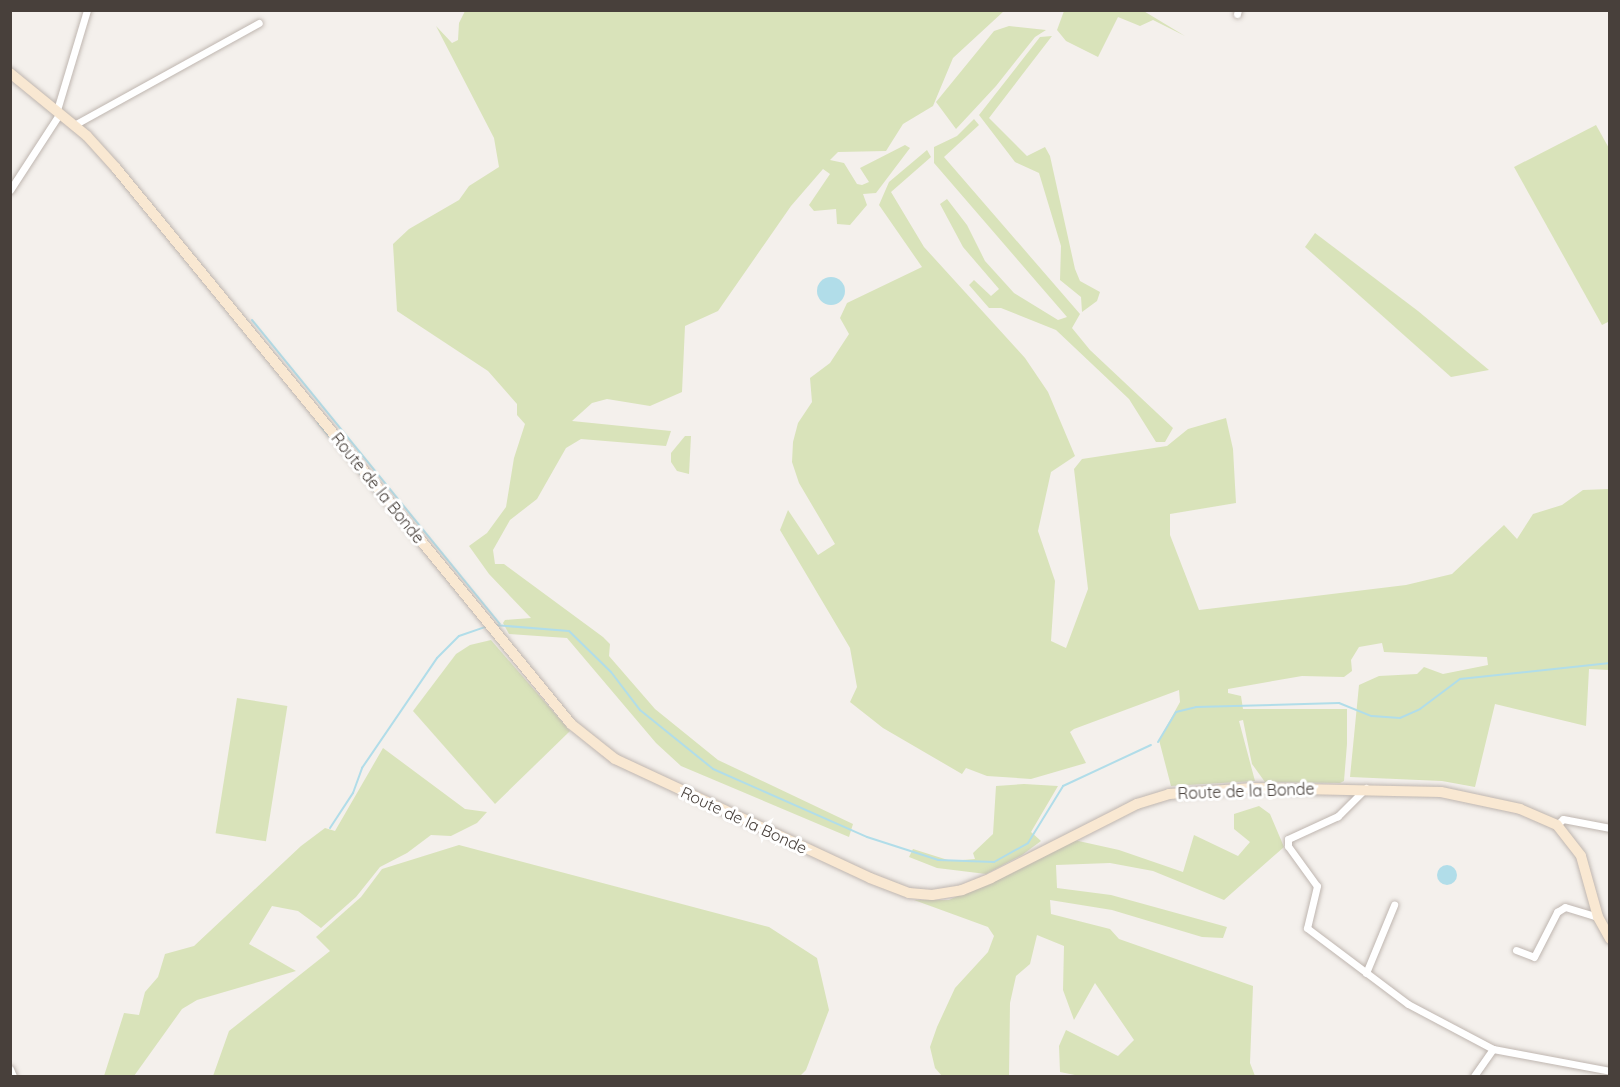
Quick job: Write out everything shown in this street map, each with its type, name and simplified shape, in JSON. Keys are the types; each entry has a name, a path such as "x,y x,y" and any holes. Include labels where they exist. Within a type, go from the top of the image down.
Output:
{"main road":[{"name":"Route de la Bonde","path":"10,73 72,123 116,168 571,724 599,750 667,785 909,893 932,895 962,890 1137,804 1169,794 1201,789 1367,788 1441,792 1520,809 1557,825 1568,836 1581,856 1598,917 1610,939"}],"street":[{"path":"10,190 59,112 87,10"},
{"path":"72,123 259,23"},
{"path":"1367,788 1338,816 1288,839 1288,846 1317,886 1307,928 1408,1004 1493,1049 1610,1071"},
{"path":"1557,825 1563,819 1610,828"},
{"path":"1568,836 1573,822"},
{"path":"1366,973 1394,905"},
{"path":"1516,950 1534,957 1557,912 1565,907 1598,917"},
{"path":"1474,1077 1493,1049"},
{"path":"10,1069 14,1077"}],"green space":[{"path":"1142,10 1185,36 1153,20 1140,26 1118,17 1098,57 1066,41 1057,30 1064,11"},
{"path":"465,11 1004,11 953,58 933,106 903,124 886,151 838,152 830,160 844,163 857,184 862,185 869,182 860,168 905,145 910,148 876,193 863,194 867,205 850,225 837,224 836,209 814,211 809,205 830,174 823,169 791,206 718,311 685,326 682,392 650,406 607,399 592,403 572,421 671,431 666,446 581,439 566,448 537,499 510,520 493,550 495,564 504,564 603,637 610,644 609,656 655,709 718,760 853,824 849,837 681,766 656,743 567,638 509,634 503,623 505,620 531,618 489,574 469,546 487,533 506,507 514,458 525,424 517,415 517,404 488,371 397,311 393,244 409,229 459,200 469,186 499,167 494,138 436,26 452,43 458,40 459,23"},
{"path":"1009,26 1046,30 1035,37 996,86 956,129 936,102 994,31"},
{"path":"1052,36 989,118 1027,156 1045,147 1050,156 1075,269 1080,281 1100,292 1097,301 1082,312 1081,297 1060,280 1061,246 1039,173 1015,162 979,115 1040,37"},
{"path":"974,119 979,125 944,157 1080,314 1072,328 1090,350 1173,428 1165,442 1156,442 1129,399 1056,330 1001,308 989,308 969,285 974,280 991,296 999,289 963,247 940,204 947,199 967,225 985,261 1014,293 1058,320 1067,317 934,163 934,147 957,136"},
{"path":"1596,125 1610,150 1610,321 1602,325 1514,167"},
{"path":"927,150 931,157 891,192 924,247 1025,358 1048,392 1075,456 1051,472 1038,531 1055,581 1051,641 1066,648 1088,589 1074,469 1082,459 1167,446 1188,429 1226,418 1233,449 1236,503 1170,514 1170,535 1199,610 1406,585 1452,574 1504,525 1517,539 1533,514 1562,505 1583,490 1609,489 1609,670 1589,669 1586,726 1495,704 1475,787 1442,781 1350,777 1359,685 1379,676 1417,674 1424,667 1443,674 1488,665 1487,657 1384,652 1382,643 1359,647 1351,660 1352,671 1344,677 1302,676 1228,689 1228,693 1241,696 1243,709 1347,709 1344,781 1340,783 1265,782 1252,764 1243,720 1239,721 1255,781 1171,786 1159,740 1180,702 1179,690 1074,729 1070,732 1086,763 1031,779 987,776 966,768 962,774 883,728 850,702 857,687 850,648 780,530 788,510 818,555 835,544 799,483 792,462 793,442 798,423 812,402 810,378 830,363 849,334 840,318 847,303 922,267 879,205 889,182"},
{"path":"1315,233 1418,311 1489,370 1451,377 1305,247"},
{"path":"685,436 691,436 689,474 677,471 671,462 671,453"},
{"path":"491,640 570,731 495,804 413,711 456,654 470,645"},
{"path":"237,698 287,706 266,841 216,833"},
{"path":"383,748 465,809 487,812 477,823 451,836 431,835 407,853 380,867 356,897 321,928 298,911 272,906 249,944 296,971 197,1000 182,1009 134,1076 104,1076 124,1013 139,1015 145,992 158,977 165,954 194,946 301,846 325,828 335,831"},
{"path":"1024,784 1058,786 1031,832 1041,841 1022,855 986,874 937,868 909,857 913,849 951,861 975,859 973,853 993,834 996,786"},
{"path":"1259,806 1270,814 1284,847 1224,900 1153,871 1110,863 1056,865 1057,888 1111,895 1227,927 1223,938 1202,937 1112,910 1050,900 1051,914 1110,929 1119,939 1253,986 1250,1063 1255,1076 1080,1076 1060,1072 1059,1046 1066,1030 1118,1056 1134,1040 1095,983 1074,1020 1063,990 1064,946 1037,935 1030,964 1016,976 1010,1003 1009,1076 942,1076 935,1068 930,1047 937,1027 955,988 988,952 994,936 988,927 914,900 949,900 1074,840 1119,850 1183,872 1194,835 1238,856 1250,842 1234,829 1234,814"},
{"path":"459,845 769,927 817,958 829,1010 806,1070 800,1076 213,1076 229,1031 330,951 316,937 361,897 382,869"}],"water":[{"path":"831,277 841,281 845,291 841,301 831,305 821,301 817,291 821,281"},
{"path":"1447,865 1454,868 1457,875 1454,882 1447,885 1440,882 1437,875 1440,868"}],"waterway":[{"path":"252,320 500,624"},
{"path":"318,423 379,497"},
{"path":"494,625 569,631 611,672 640,710 713,769 867,837 938,860 994,862 1028,843 1063,786 1151,745"},
{"path":"330,828 353,793 362,768 437,658 459,636 485,627"},
{"path":"1158,742 1176,712 1196,707 1339,703 1372,716 1400,718 1420,709 1460,679 1610,663"}]}
